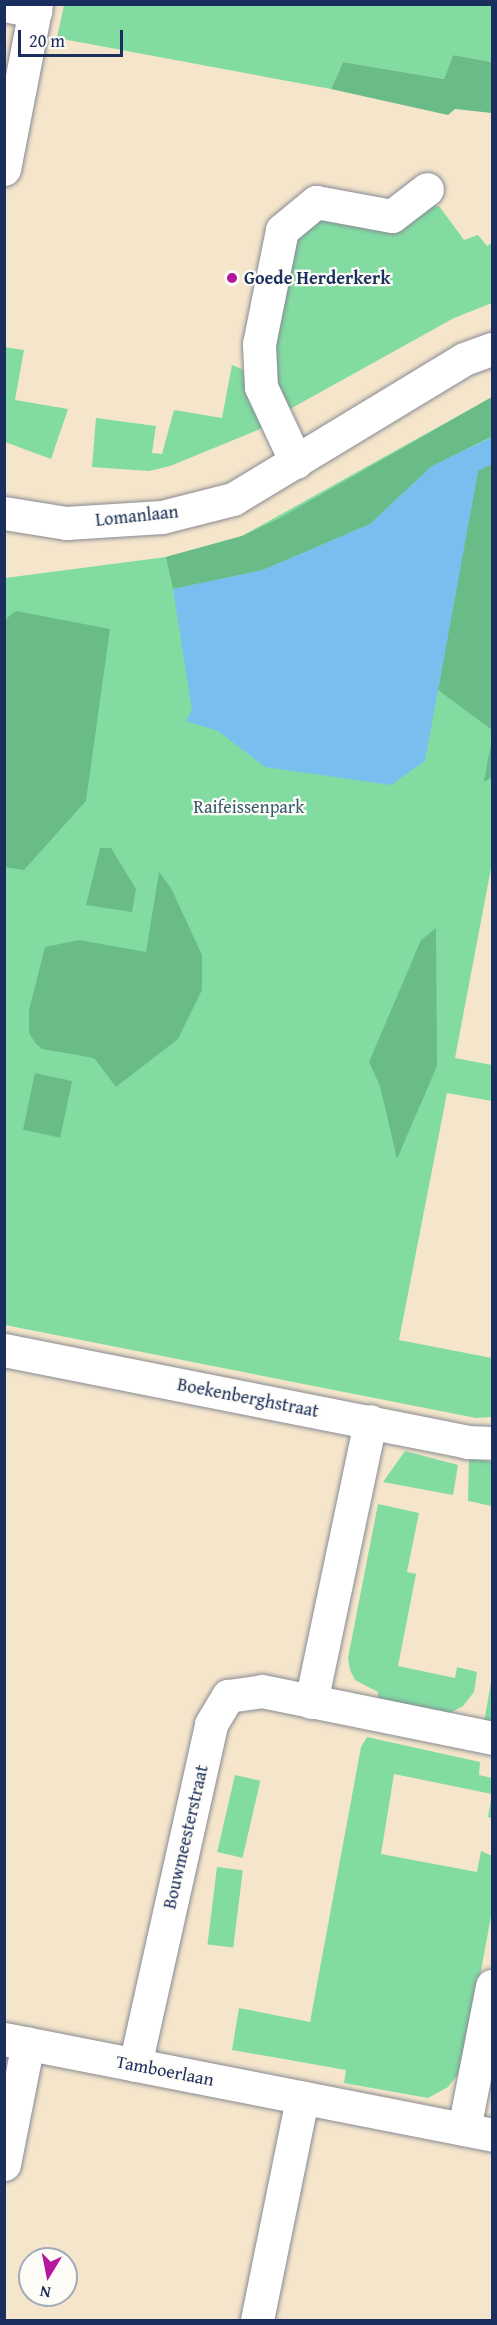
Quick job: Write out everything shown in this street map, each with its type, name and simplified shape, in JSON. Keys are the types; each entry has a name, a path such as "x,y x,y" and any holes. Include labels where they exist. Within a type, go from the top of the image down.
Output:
{"street":[{"path":"4,169 25,7"},
{"path":"296,462 261,387 259,344 282,230 316,202 392,216 427,189"},
{"name":"Lomanlaan","path":"4,513 66,523 162,517 233,499 464,359 492,349"},
{"name":"Boekenberghstraat","path":"4,1350 467,1442 492,1443"},
{"path":"311,1702 370,1421"},
{"name":"Bouwmeesterstraat","path":"135,2065 211,1724 228,1696 262,1691 492,1738"},
{"path":"478,2132 492,1986"},
{"name":"Tamboerlaan","path":"4,2164 16,2041 478,2132"},
{"path":"257,2320 302,2098"}],"green space":[{"path":"64,5 492,5 492,62 453,55 444,79 343,62 331,89 57,38"},
{"path":"453,55 492,62 492,113 455,109 448,115 331,89 343,62 444,79"},
{"path":"439,206 464,240 478,235 487,246 492,243 492,303 454,318 281,414 266,380 287,247 317,215"},
{"path":"4,347 24,350 15,400 68,409 51,459 5,442"},
{"path":"232,365 242,369 265,427 170,466 149,471 92,467 96,418 156,426 152,453 162,454 174,410 222,418"},
{"name":"Raifeissenpark","path":"492,397 492,863 455,1058 492,1065 492,1101 447,1093 399,1340 492,1358 492,1417 476,1418 5,1325 5,578 166,557 242,536"},
{"path":"492,397 492,436 432,466 370,524 263,570 173,589 166,557 242,536 278,519"},
{"path":"492,463 492,730 438,690 478,470"},
{"path":"16,611 110,629 86,801 24,870 4,867 4,631 7,618"},
{"path":"492,740 492,777 484,782 488,759"},
{"path":"100,848 111,848 136,889 132,912 86,905"},
{"path":"159,872 171,888 202,955 202,990 178,1039 116,1087 94,1058 42,1049 36,1044 29,1033 29,1010 45,947 79,940 146,952"},
{"path":"436,928 437,1066 397,1159 380,1086 369,1062 421,940"},
{"path":"35,1073 72,1081 60,1138 23,1130"},
{"path":"405,1451 458,1465 453,1495 383,1482"},
{"path":"469,1458 492,1462 492,1506 468,1501"},
{"path":"378,1504 419,1513 407,1572 416,1574 398,1666 455,1678 457,1667 477,1672 474,1692 463,1706 444,1716 378,1702 378,1692 355,1680 350,1670 348,1658"},
{"path":"492,1677 492,1723 484,1722"},
{"path":"367,1737 480,1762 479,1775 492,1778 492,1794 394,1774 381,1854 477,1872 481,1851 492,1856 492,1911 463,2068 448,2087 428,2098 344,2083 346,2070 232,2050 239,2008 310,2022 361,1747"},
{"path":"235,1775 260,1781 243,1858 217,1852"},
{"path":"492,1794 492,1818 488,1817"},
{"path":"217,1867 243,1870 233,1948 207,1944"}],"water":[{"path":"492,437 492,464 478,471 425,761 391,785 265,767 218,731 186,721 192,710 173,589 263,570 370,524 432,466"}],"place":[{"name":"Goede Herderkerk","path":"232,278"}]}
